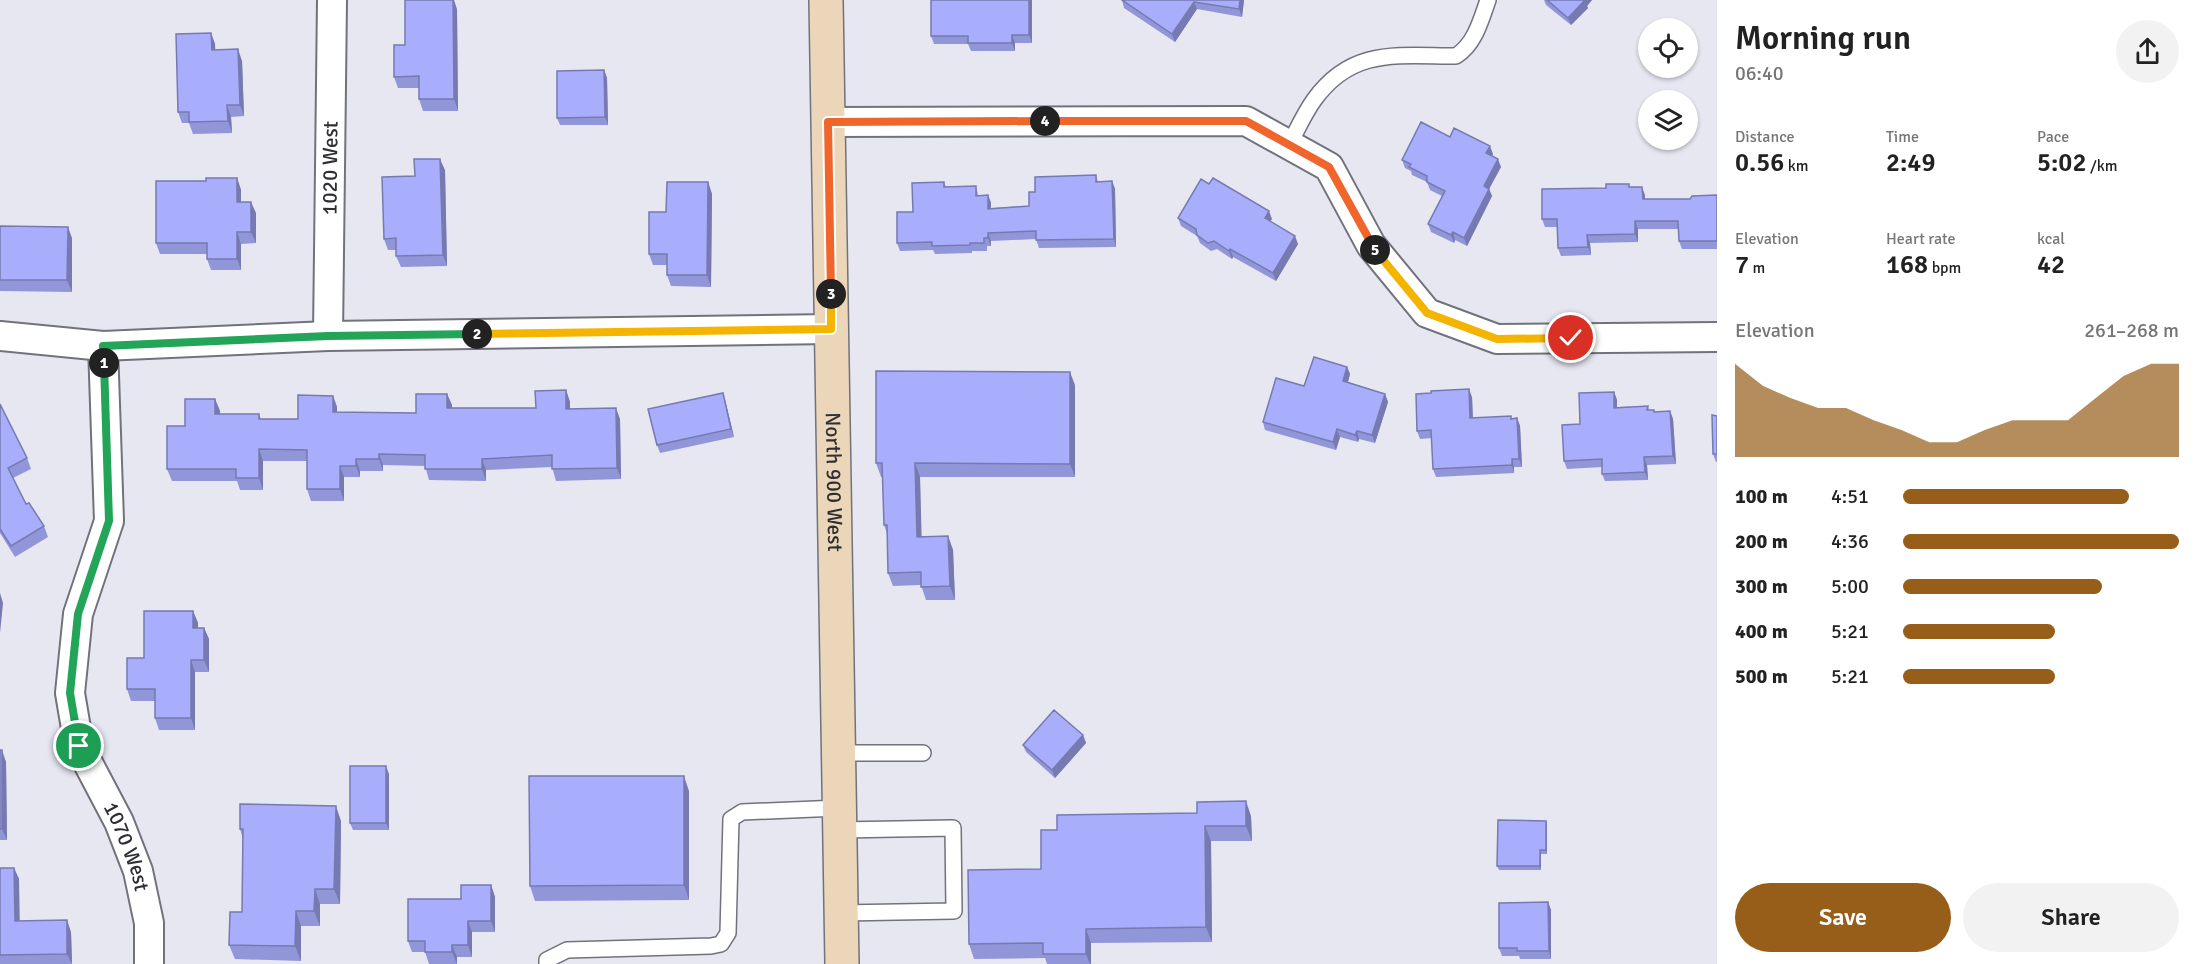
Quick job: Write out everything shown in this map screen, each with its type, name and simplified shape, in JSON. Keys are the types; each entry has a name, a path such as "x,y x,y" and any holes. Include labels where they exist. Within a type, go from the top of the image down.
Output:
{"street":[{"name":"1020 West","path":"328,336 332,0"},
{"name":"North 900 West","path":"826,0 842,964"},
{"path":"828,122 1246,121 1329,167 1371,245 1427,313 1497,339 1717,337"},
{"path":"0,336 103,346 328,336 831,329"},
{"name":"1070 West","path":"103,346 109,521 78,614 70,693 79,746 119,822 138,871 149,924 149,964"}],"lane":[{"path":"1289,145 1313,102 1327,84 1344,70 1362,61 1381,57 1456,56 1463,51 1477,31 1488,0"},
{"path":"838,753 923,753"},
{"path":"546,964 547,960 567,950 721,944 728,933 731,819 742,812 953,828 954,911 841,913"}],"building":[{"path":"405,0 453,0 454,99 419,99 419,76 394,77 394,45 405,45"},
{"path":"931,0 1029,0 1029,35 1012,35 1012,43 968,43 968,36 931,36"},
{"path":"1122,0 1240,0 1239,9 1194,2 1172,34"},
{"path":"1547,0 1585,0 1568,18"},
{"path":"211,33 212,50 238,49 240,105 227,105 228,121 189,122 189,112 178,112 176,34"},
{"path":"604,70 605,117 557,118 557,71"},
{"path":"1421,122 1450,137 1454,128 1490,146 1486,153 1498,159 1484,186 1489,189 1464,238 1453,232 1451,235 1428,224 1445,191 1427,182 1427,176 1409,167 1411,164 1402,160"},
{"path":"414,159 440,159 443,255 396,256 396,238 384,239 382,177 415,176"},
{"path":"1096,175 1096,182 1112,181 1114,239 1036,240 1036,231 988,233 988,238 984,238 984,243 970,243 970,245 932,246 932,242 897,243 897,212 913,212 912,183 944,182 944,187 976,186 976,196 988,195 988,209 1029,206 1029,192 1035,192 1035,177"},
{"path":"206,178 237,178 237,202 251,202 251,232 237,232 237,259 207,259 207,243 156,243 156,181 206,181"},
{"path":"1213,178 1269,211 1265,218 1295,236 1273,273 1214,241 1208,243 1197,235 1196,229 1178,218 1201,179 1209,184"},
{"path":"667,182 708,182 707,275 667,275 667,254 649,254 649,212 666,212"},
{"path":"1606,184 1629,184 1629,187 1642,187 1643,199 1690,199 1692,196 1717,195 1717,241 1679,241 1678,221 1635,221 1635,234 1587,235 1588,247 1558,248 1557,219 1542,219 1542,189 1606,188"},
{"path":"0,226 68,227 67,280 0,280"},
{"path":"1314,357 1347,367 1343,381 1385,394 1372,435 1357,431 1355,435 1337,429 1333,442 1263,422 1276,378 1304,386"},
{"path":"876,371 1070,372 1070,464 915,463 917,537 948,536 950,586 921,587 921,572 888,573 882,463 876,463"},
{"path":"1469,389 1470,418 1511,416 1511,419 1517,418 1519,459 1512,459 1512,465 1433,469 1431,430 1417,431 1416,394"},
{"path":"566,390 566,409 616,408 617,468 552,469 552,455 482,459 482,469 425,469 425,455 379,454 379,459 356,459 356,466 340,466 340,489 307,489 307,450 259,449 259,478 236,478 236,469 167,469 167,426 185,426 185,399 215,399 215,414 259,414 259,419 298,419 298,395 333,396 333,412 416,413 416,394 447,394 447,408 536,408 535,391"},
{"path":"1614,392 1614,408 1648,406 1647,410 1654,410 1654,412 1670,411 1673,456 1644,457 1645,472 1602,474 1602,459 1564,461 1562,425 1580,424 1579,393"},
{"path":"723,393 731,429 657,445 648,409"},
{"path":"0,404 27,458 8,468 26,504 29,503 44,526 11,546 0,529"},
{"path":"1712,415 1717,416 1717,454 1713,454"},
{"path":"144,611 193,611 193,628 204,628 204,660 191,660 191,718 155,718 155,689 127,689 127,658 144,658"},
{"path":"1054,710 1083,735 1052,770 1023,745"},
{"path":"0,750 2,750 2,829 0,829"},
{"path":"350,766 386,766 386,823 350,823"},
{"path":"529,776 684,776 684,885 530,886"},
{"path":"1246,801 1246,826 1205,826 1206,927 1086,929 1086,954 1043,954 1043,943 969,944 968,870 1041,869 1041,830 1057,830 1057,815 1197,813 1197,802"},
{"path":"240,804 336,806 334,889 315,889 314,911 296,911 295,946 229,945 230,912 242,912 243,829 240,829"},
{"path":"1498,820 1546,821 1546,850 1540,850 1540,866 1497,866"},
{"path":"0,868 14,868 15,921 67,920 67,954 0,955"},
{"path":"461,885 491,885 491,921 468,921 468,945 452,945 452,952 425,952 425,941 408,941 408,899 461,899"},
{"path":"1548,902 1549,951 1517,951 1517,948 1499,948 1499,903"}],"route":[{"path":"79,746 70,693 78,614 109,521 103,346 328,336 831,329 828,122 1246,121 1329,167 1371,245 1427,313 1497,339 1571,338"}]}
